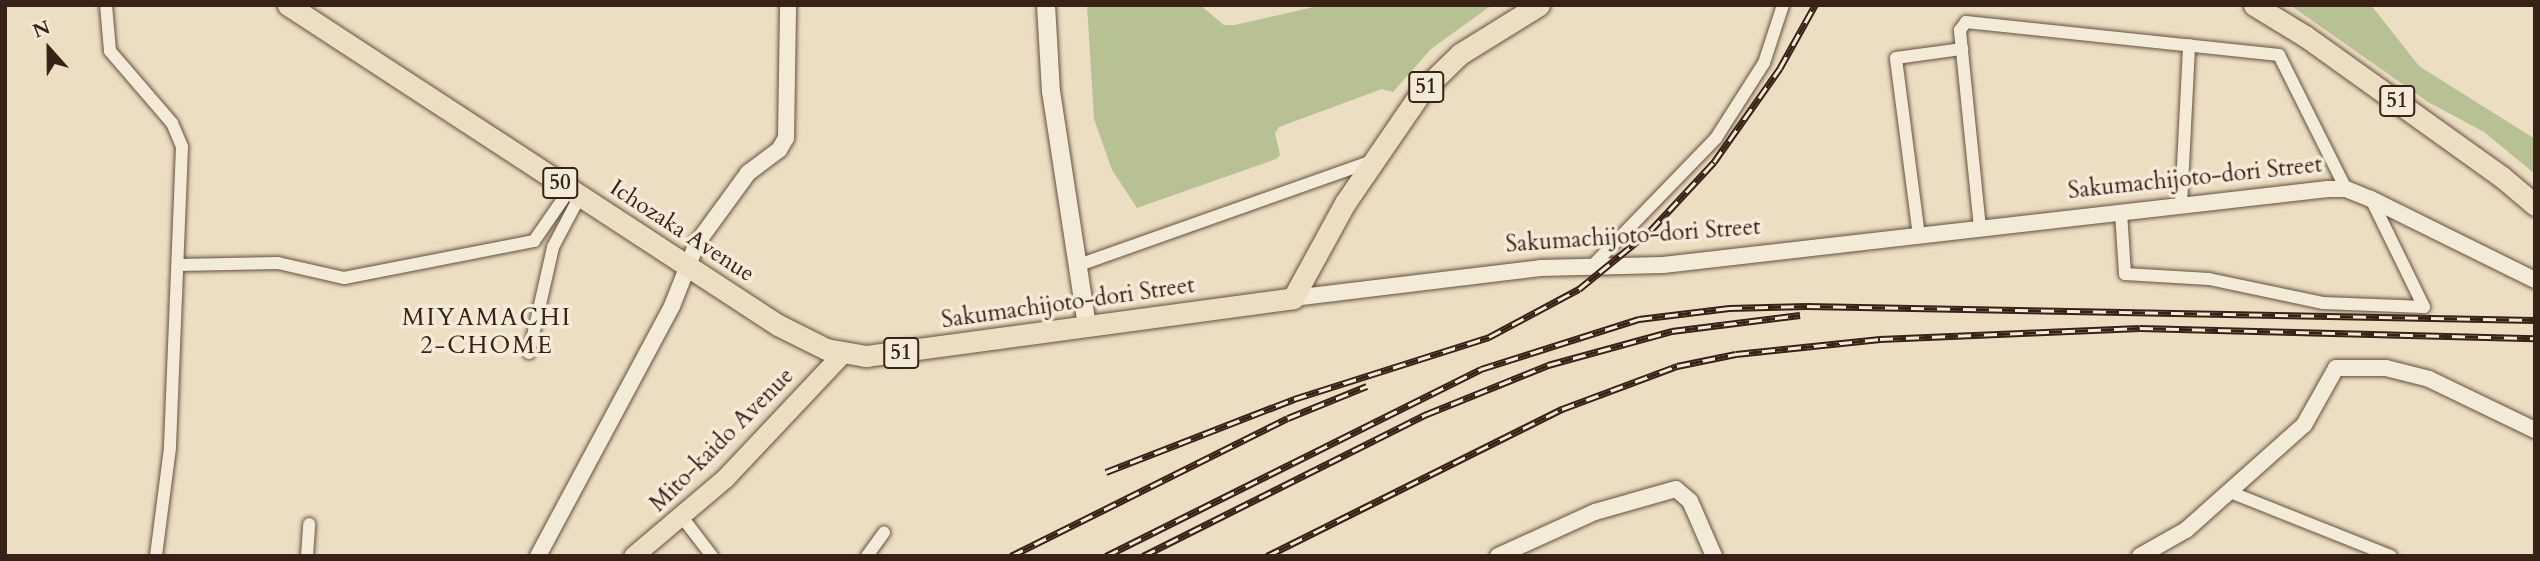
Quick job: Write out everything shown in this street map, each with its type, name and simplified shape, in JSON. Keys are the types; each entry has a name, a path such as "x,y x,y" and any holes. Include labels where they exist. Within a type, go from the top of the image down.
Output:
{"highway":[{"name":"Ichozaka Avenue","path":"288,5 787,330 842,354"},
{"name":"51","path":"1293,298 1313,256 1372,161 1416,99 1460,54 1539,5"},
{"name":"51","path":"2254,5 2316,44 2502,177 2535,205"},
{"name":"Sakumachijoto-dori Street","path":"842,354 881,356 1293,298"}],"main road":[{"path":"1046,5 1051,91 1087,327"},
{"name":"Mito-kaido Avenue","path":"633,556 682,517 842,354"}],"street":[{"path":"106,5 110,51 173,123 182,147 170,448 156,556"},
{"path":"538,556 672,306 687,265 702,235 720,217 748,173 779,150 786,138 788,5"},
{"path":"1595,263 1716,138 1764,63 1783,5"},
{"path":"1980,229 1960,30 1966,22 2279,55 2346,189"},
{"path":"2181,205 2189,45"},
{"path":"1919,236 1896,58 1962,49"},
{"path":"1076,266 1372,161"},
{"name":"Sakumachijoto-dori Street","path":"1293,298 1595,263 1641,267 2181,205 2346,189 2535,280"},
{"path":"178,265 278,263 344,278 358,276 534,241 575,192"},
{"path":"529,353 553,247 575,192"},
{"path":"2121,212 2125,274 2209,279 2323,303 2424,307 2371,199"},
{"path":"2140,556 2186,530 2304,425 2329,376 2345,366 2386,368 2430,379 2535,430"},
{"path":"1498,556 1595,512 1675,489 1690,501 1714,556"},
{"path":"2230,492 2391,556"},
{"path":"682,517 712,556"},
{"path":"307,556 309,524"},
{"path":"867,556 884,533"}],"green space":[{"path":"1087,5 1200,5 1224,25 1235,25 1322,5 1492,5 1431,49 1393,92 1382,89 1279,127 1275,133 1280,155 1276,159 1137,208 1112,170 1094,119"},
{"path":"2290,5 2371,5 2419,66 2535,139 2535,174 2484,132 2428,102"}],"railway":[{"path":"1106,472 1294,399 1489,337 1579,289 1651,230 1714,162 1780,68 1815,5"},
{"path":"1106,556 1481,369 1639,319 1729,308 1807,306 2535,320"},
{"path":"1143,556 1427,414 1548,365 1672,331 1800,315"},
{"path":"1267,556 1562,409 1677,366 1736,354 1880,339 2140,328 2535,338"},
{"path":"1011,556 1288,418 1367,386"}],"district":[{"name":"MIYAMACHI 2-CHOME","path":"487,332"}]}
